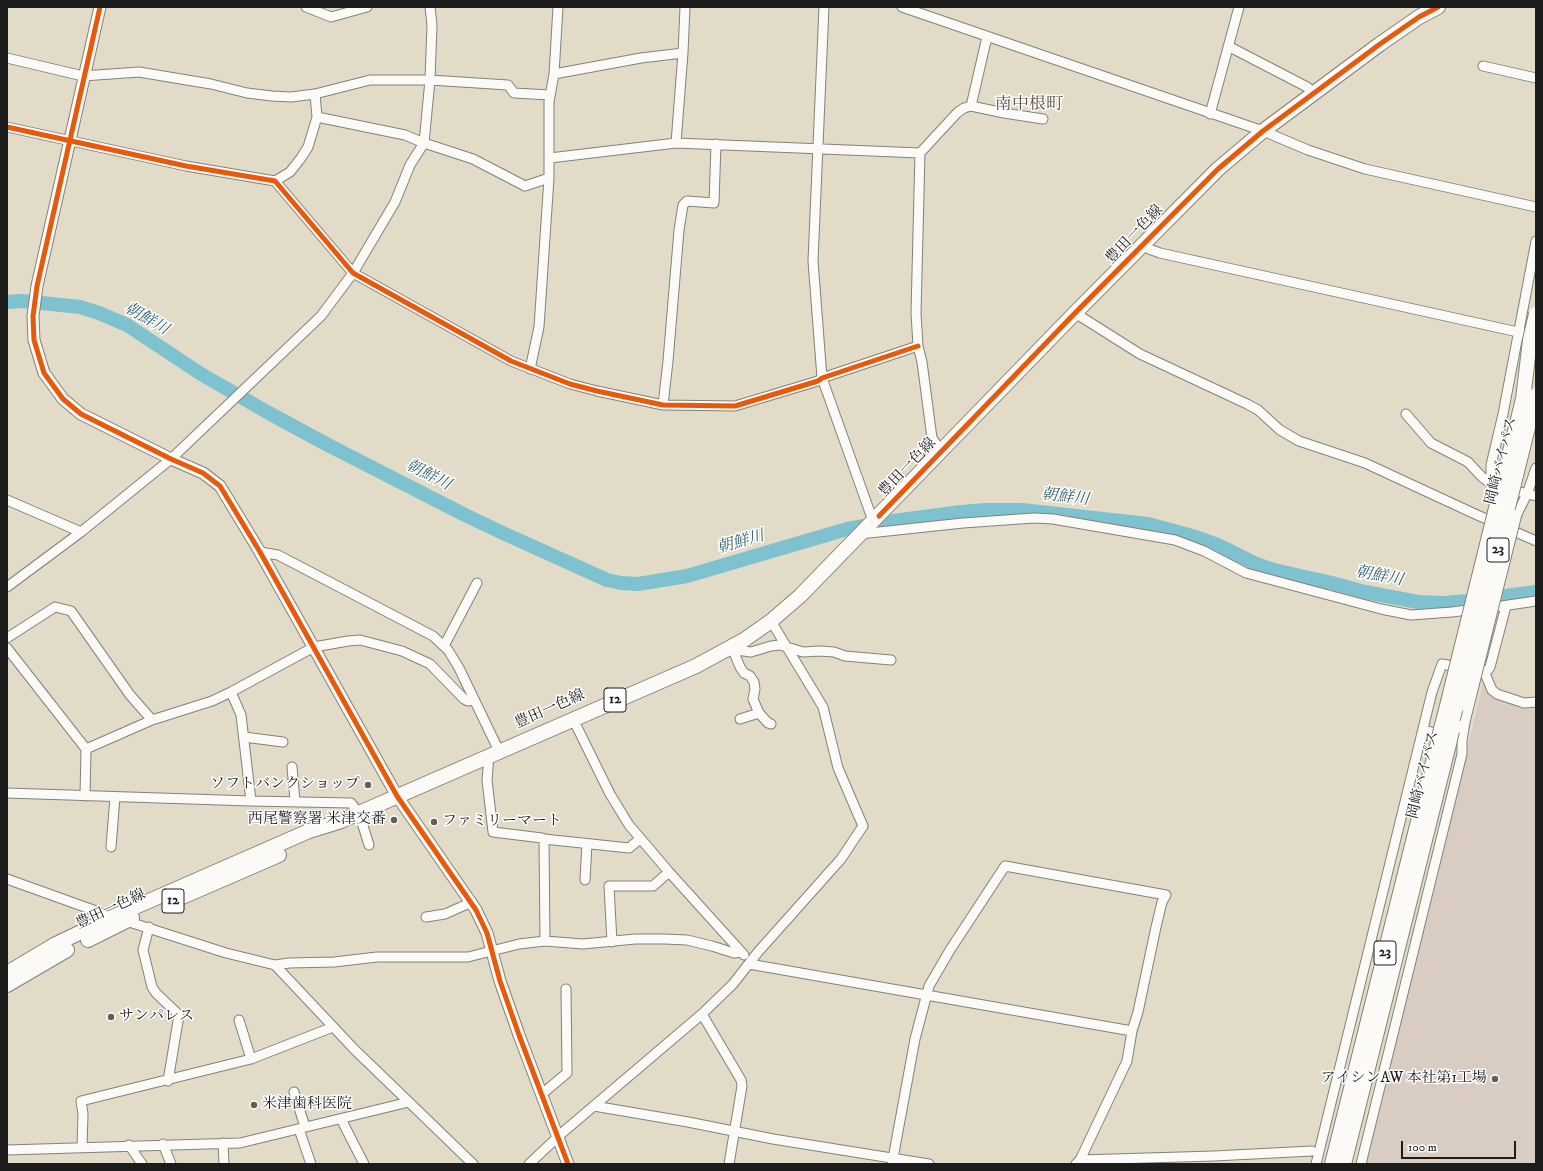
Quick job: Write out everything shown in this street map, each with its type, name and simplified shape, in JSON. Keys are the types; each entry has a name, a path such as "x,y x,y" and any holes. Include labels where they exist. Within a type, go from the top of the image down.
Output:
{"main road":[{"name":"豊田一色線","path":"7,973 54,945 110,918 309,831 341,821 360,813 731,649 771,621 800,596 1075,313 1218,169 1263,131 1397,31 1438,7"},
{"name":"23","path":"1529,397 1530,340 1536,314"},
{"name":"23","path":"1529,397 1536,346"},
{"name":"岡崎バイパス","path":"1454,703 1522,452 1529,397"},
{"name":"岡崎バイパス","path":"1344,1164 1448,738 1454,703 1529,397"},
{"name":"23","path":"1522,452 1536,410"},
{"name":"岡崎バイパス","path":"1332,1164 1448,738"},
{"name":"豊田一色線","path":"7,985 57,954 126,921 313,839 341,821"}],"street":[{"path":"100,7 83,76 37,286 33,316 34,340 44,373 63,399 81,414 171,459 203,473 220,486 260,552 397,796 472,902 484,924 508,1004 568,1164"},
{"path":"306,7 331,17 367,7"},
{"path":"7,587 81,532 171,459 321,316 353,274 395,202 410,165 424,143 430,80 432,25 430,7"},
{"path":"530,369 538,327 549,178 550,95 554,74 558,7"},
{"path":"676,143 685,7"},
{"path":"824,7 813,261 822,378 876,518"},
{"path":"902,7 1263,131 1308,150 1365,169 1536,207"},
{"path":"1210,114 1240,7"},
{"path":"971,106 987,36"},
{"path":"1228,46 1307,87 1314,93"},
{"path":"554,74 641,58 683,53"},
{"path":"7,58 83,76 139,72 211,84 260,95 291,97 315,94 370,80 430,80 508,85 514,92 550,95"},
{"path":"1483,66 1536,78"},
{"path":"275,181 290,172 301,158 312,136 317,117 315,94"},
{"path":"941,452 932,438 922,362 918,346 916,313 920,153 957,113 964,108 971,106 1043,119"},
{"path":"317,117 405,135 424,143 473,159 525,186 549,178"},
{"path":"7,127 186,166 275,181 353,274 512,361 570,384 663,405 735,406 818,382 822,378 918,346"},
{"path":"550,158 676,143 920,153"},
{"path":"663,405 683,205 687,201 714,203 716,144"},
{"path":"1491,484 1491,465 1503,414 1536,241"},
{"path":"1143,244 1149,249 1160,253 1536,336"},
{"path":"1075,313 1140,354 1258,410 1280,430 1299,441 1366,463 1536,541"},
{"path":"1406,414 1431,443 1468,462 1491,484 1532,495"},
{"path":"1448,738 1465,722 1517,514 1532,495 1536,468"},
{"path":"7,500 81,532"},
{"path":"861,533 963,523 1034,518 1053,519 1176,540 1204,550 1246,573 1381,609 1411,614 1452,612 1536,602"},
{"path":"260,552 278,555 433,636 444,646 459,668 474,700 494,754 487,780 493,832 629,848 640,840"},
{"path":"444,646 477,583"},
{"path":"1316,1164 1332,1117 1384,890 1432,692 1442,664 1484,671 1490,667 1506,606"},
{"path":"7,638 55,607 71,611 130,696 152,720"},
{"path":"529,1164 558,1137 702,1014 733,984 841,859 863,826 838,768 823,707 771,621"},
{"path":"86,749 152,720 212,701 232,692 314,647 360,640 402,651 430,664 464,699 468,701 474,700"},
{"path":"731,649 751,652 780,645 803,652 820,650 834,652 845,656 891,660"},
{"path":"7,648 86,749 85,796"},
{"path":"731,649 744,673 750,676 754,682 755,689 753,699 759,714 771,724"},
{"path":"1484,671 1492,690 1497,694 1524,703 1536,702"},
{"path":"232,692 241,715 250,802"},
{"path":"740,719 759,714"},
{"path":"573,718 610,794 629,825 668,872 750,963 1132,1031"},
{"path":"1361,1164 1366,1126 1422,899 1462,754 1448,738 1424,730"},
{"path":"244,737 283,742"},
{"path":"292,767 295,801"},
{"path":"7,793 250,802 295,801 351,803 360,813 369,846"},
{"path":"111,848 115,797"},
{"path":"544,839 545,941"},
{"path":"585,880 587,844"},
{"path":"893,1161 915,1039 927,994 933,978 1005,866 1166,895 1162,902 1156,927 1138,1012 1132,1031 1127,1061 1078,1162 1312,1151"},
{"path":"612,942 608,886 653,886 668,872"},
{"path":"7,879 90,908 110,918"},
{"path":"1384,890 1395,893"},
{"path":"426,917 445,914 472,902"},
{"path":"126,921 149,927 226,953 275,965 377,958 468,957 519,944 545,941 583,944 635,939 687,940 734,953 741,952"},
{"path":"149,927 143,950 152,987 156,993 179,1015 168,1081"},
{"path":"275,965 354,1049 473,1164"},
{"path":"542,1094 567,1073 566,989"},
{"path":"702,1014 741,1080 742,1086 729,1164"},
{"path":"239,1020 251,1059"},
{"path":"82,1147 83,1114 81,1101 168,1081 251,1059 333,1027"},
{"path":"294,1092 311,1164"},
{"path":"7,1150 129,1145 240,1143 409,1102"},
{"path":"594,1106 893,1161 929,1164"},
{"path":"341,1119 364,1164"},
{"path":"223,1143 224,1164"},
{"path":"163,1144 171,1164"},
{"path":"129,1145 142,1164"}],"shaded area":[{"path":"1484,680 1492,696 1525,707 1536,707 1536,1164 1365,1164"}],"waterway":[{"name":"朝鮮川","path":"7,302 22,301 80,307 127,325 201,374 328,445 505,534 607,580 621,583 638,584 687,576 847,529 961,512 985,510 1022,510 1148,524 1196,537 1218,545 1254,563 1274,570 1365,592 1418,602 1445,603 1536,592"}],"cycle path":[{"path":"100,7 37,286 33,316 34,340 44,373 63,399 81,414 171,459 203,473 220,486 260,552 397,796 476,910 487,933 500,981 568,1164"},
{"path":"879,516 1075,313 1218,169 1263,131 1380,44 1419,17 1438,7"},
{"path":"7,127 186,166 275,181 353,273 511,361 570,384 597,391 663,405 735,406 818,381 822,378 918,346"}],"place":[{"name":"ソフトバンクショップ","path":"368,785"},
{"name":"西尾警察署 米津交番","path":"394,820"},
{"name":"ファミリーマート","path":"434,822"},
{"name":"サンパレス","path":"111,1017"},
{"name":"アイシンAW 本社第1工場","path":"1495,1079"},
{"name":"米津歯科医院","path":"254,1105"}],"district":[{"name":"南中根町","path":"1029,105"}]}
